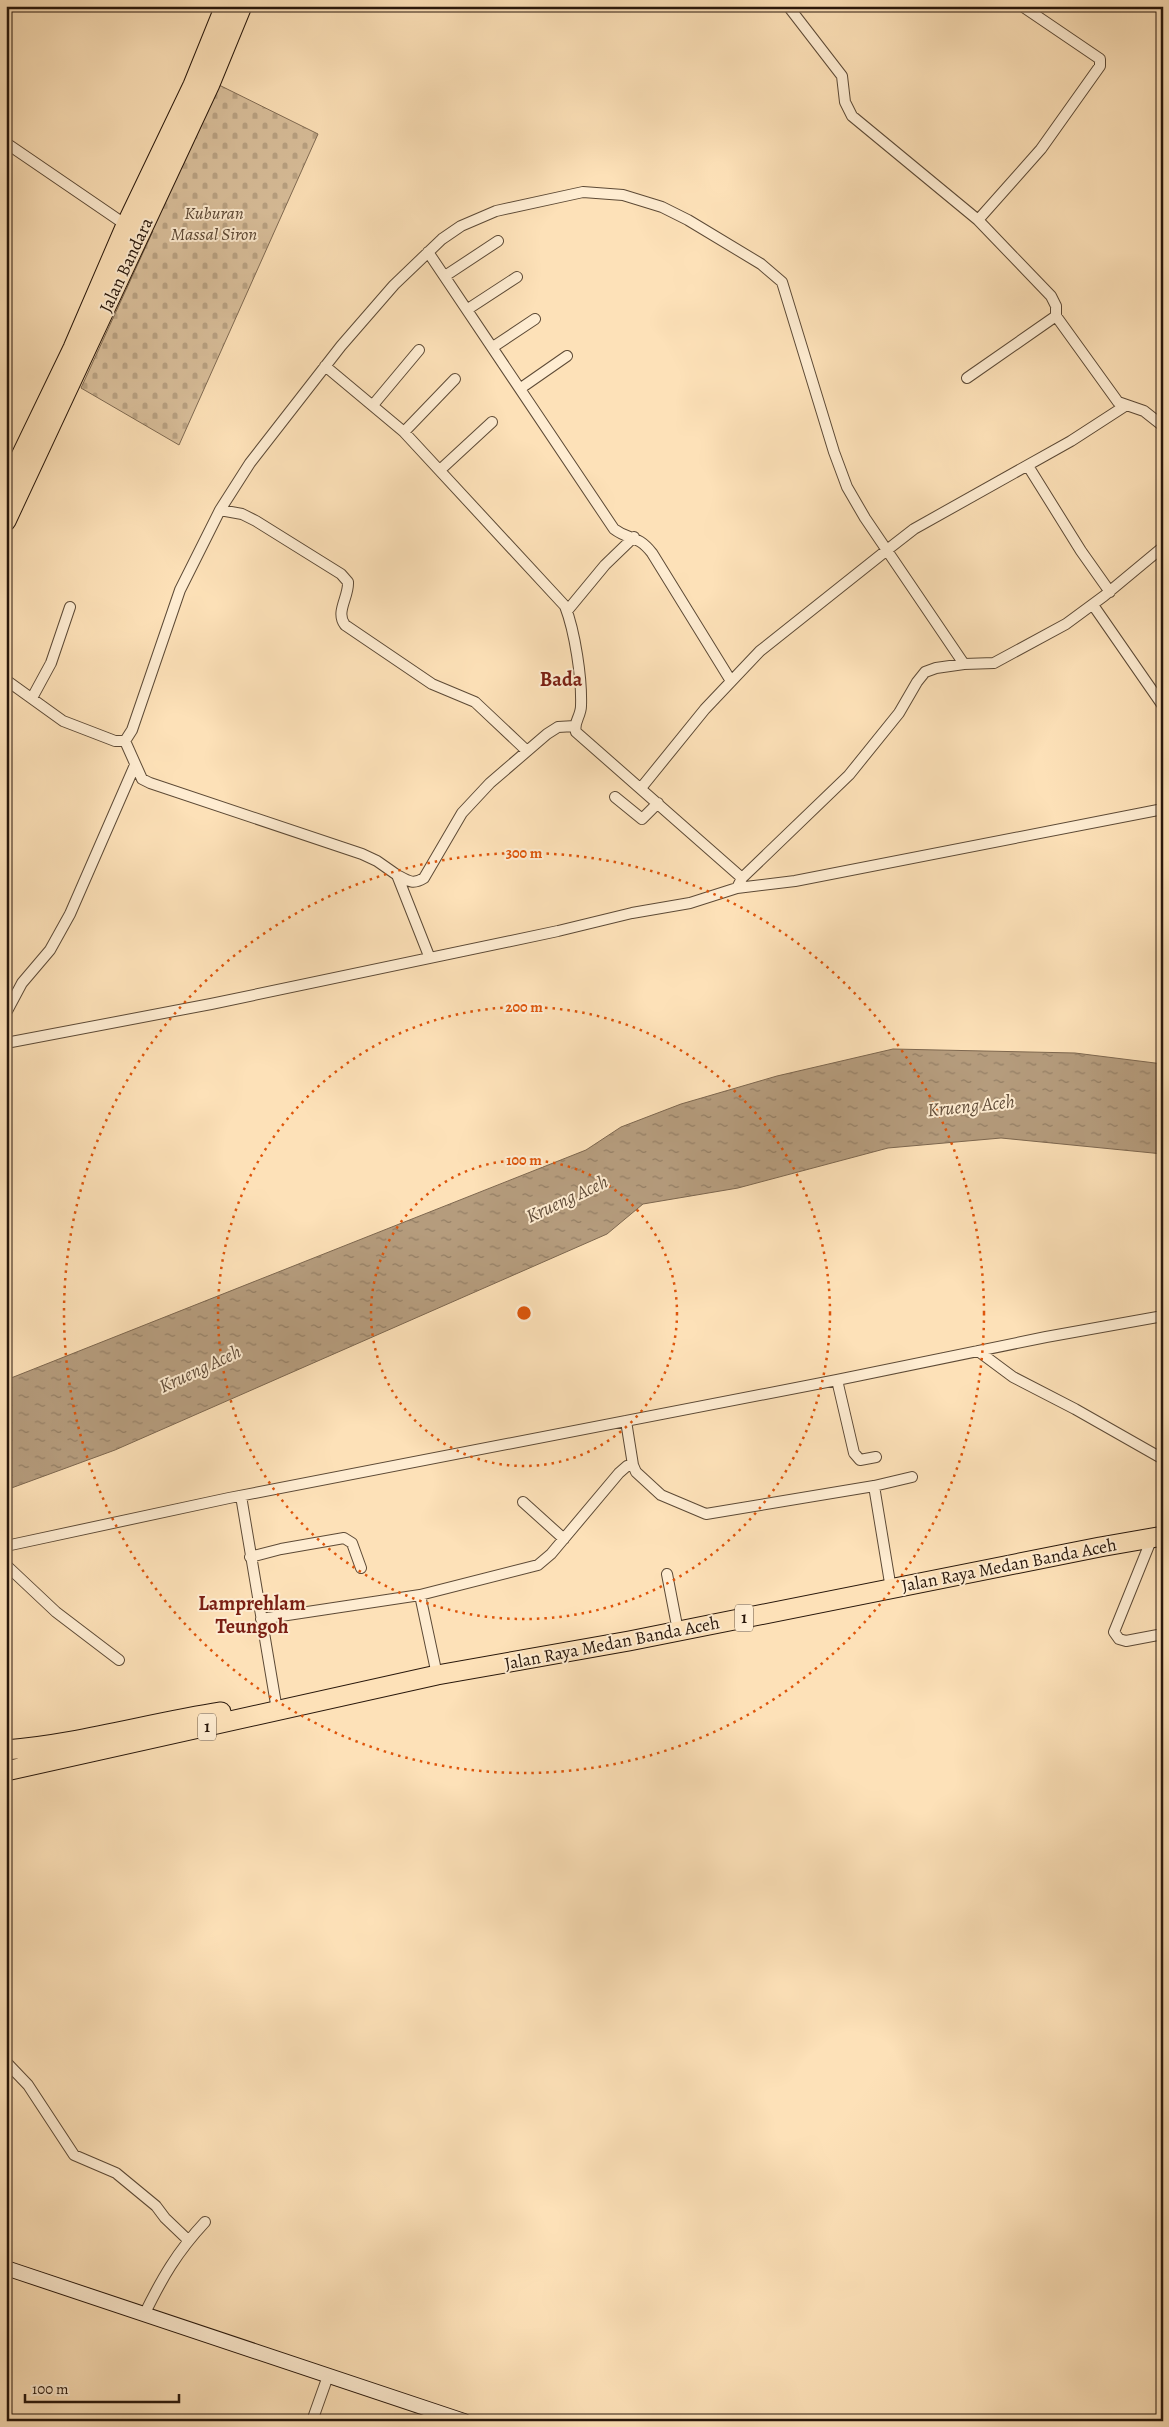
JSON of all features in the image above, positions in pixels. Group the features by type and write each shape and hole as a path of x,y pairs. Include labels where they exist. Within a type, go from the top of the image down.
{"highway":[{"name":"Jalan Bandara","path":"6,487 73,348 126,225 193,85 225,6"},
{"name":"Jalan Bandara","path":"6,521 210,84 242,6"},
{"name":"Jalan Raya Medan Banda Aceh","path":"6,1771 438,1675 678,1631 1157,1537"},
{"name":"Jalan Raya Medan Banda Aceh","path":"6,1750 37,1747 163,1721 276,1704 326,1699"},
{"path":"6,1743 37,1747"}],"street":[{"path":"788,6 842,76 845,102 852,116 978,220 1050,296 1056,306 1056,316 1112,395 1125,406 1144,410 1163,426"},
{"path":"978,220 1042,149 1100,66 1100,59 1022,6"},
{"path":"6,143 126,225"},
{"path":"125,741 132,730 180,590 220,510 250,463 325,366 394,284 428,252 461,226 488,214 562,196 600,191 623,195 662,207 703,228 761,264 777,277 785,288 834,452 847,487 964,664"},
{"path":"445,276 498,241"},
{"path":"428,252 614,529 623,535 634,537 643,542 652,553 730,681"},
{"path":"468,309 517,277"},
{"path":"967,378 1056,316"},
{"path":"493,347 536,319"},
{"path":"373,404 419,350"},
{"path":"520,388 567,356"},
{"path":"325,366 373,404 404,432 565,606 573,628 581,708 575,726 576,732 658,802 742,878"},
{"path":"404,432 455,379"},
{"path":"641,788 730,681 760,651 887,550 914,529 952,506 1028,466 1125,406"},
{"path":"440,470 492,422"},
{"path":"1028,466 1071,536 1110,592"},
{"path":"220,510 242,514 256,521 340,574 348,582 349,591 340,614 341,620 345,625 432,684 475,702 527,750"},
{"path":"567,611 605,565 634,537"},
{"path":"737,888 742,878 849,775 899,712 925,672 936,668 964,664 994,664 1066,624 1110,592 1163,547"},
{"path":"1092,605 1163,706"},
{"path":"32,698 51,663 70,607"},
{"path":"6,680 63,721 115,741 125,741"},
{"path":"125,741 135,766 142,778 150,784 362,854 384,865 410,883 424,878 462,813 490,783 527,750 558,727 575,726"},
{"path":"6,1013 22,983 50,950 70,914 135,766"},
{"path":"615,798 642,819 658,802"},
{"path":"6,1043 211,1004 429,956 558,931 632,913 690,904 737,888 795,881 1163,809"},
{"path":"397,875 429,956"},
{"path":"6,1546 241,1496 1163,1316"},
{"path":"978,1351 1014,1377 1163,1459"},
{"path":"837,1380 854,1453 860,1460 876,1457"},
{"path":"626,1421 633,1465 636,1472 661,1495 706,1514 874,1486 912,1477"},
{"path":"261,1619 420,1595 538,1565 564,1539 619,1473 627,1466 633,1465"},
{"path":"874,1486 890,1589"},
{"path":"241,1496 276,1704"},
{"path":"523,1502 564,1539"},
{"path":"1157,1537 1114,1632 1122,1640 1163,1634"},
{"path":"250,1557 282,1549 344,1538 352,1543 361,1568"},
{"path":"6,1565 74,1627 119,1660"},
{"path":"667,1574 678,1631"},
{"path":"420,1595 438,1675"},
{"path":"6,2062 28,2085 74,2155 116,2173 156,2206 164,2218 188,2240"},
{"path":"144,2315 163,2275 188,2240 205,2222"},
{"path":"6,2268 328,2376 436,2416 464,2421"},
{"path":"312,2421 328,2376"}],"green space":[{"name":"Kuburan Massal Siron","path":"215,83 318,134 179,445 81,388 153,231 148,227"}],"water":[{"name":"Krueng Aceh","path":"893,1049 1075,1053 1163,1064 1163,1154 1001,1138 888,1148 738,1188 643,1204 607,1234 115,1450 6,1490 6,1380 586,1150 621,1127 681,1104 777,1076"}],"district":[{"name":"Bada","path":"561,679"},
{"name":"Lamprehlam Teungoh","path":"252,1614"}]}
